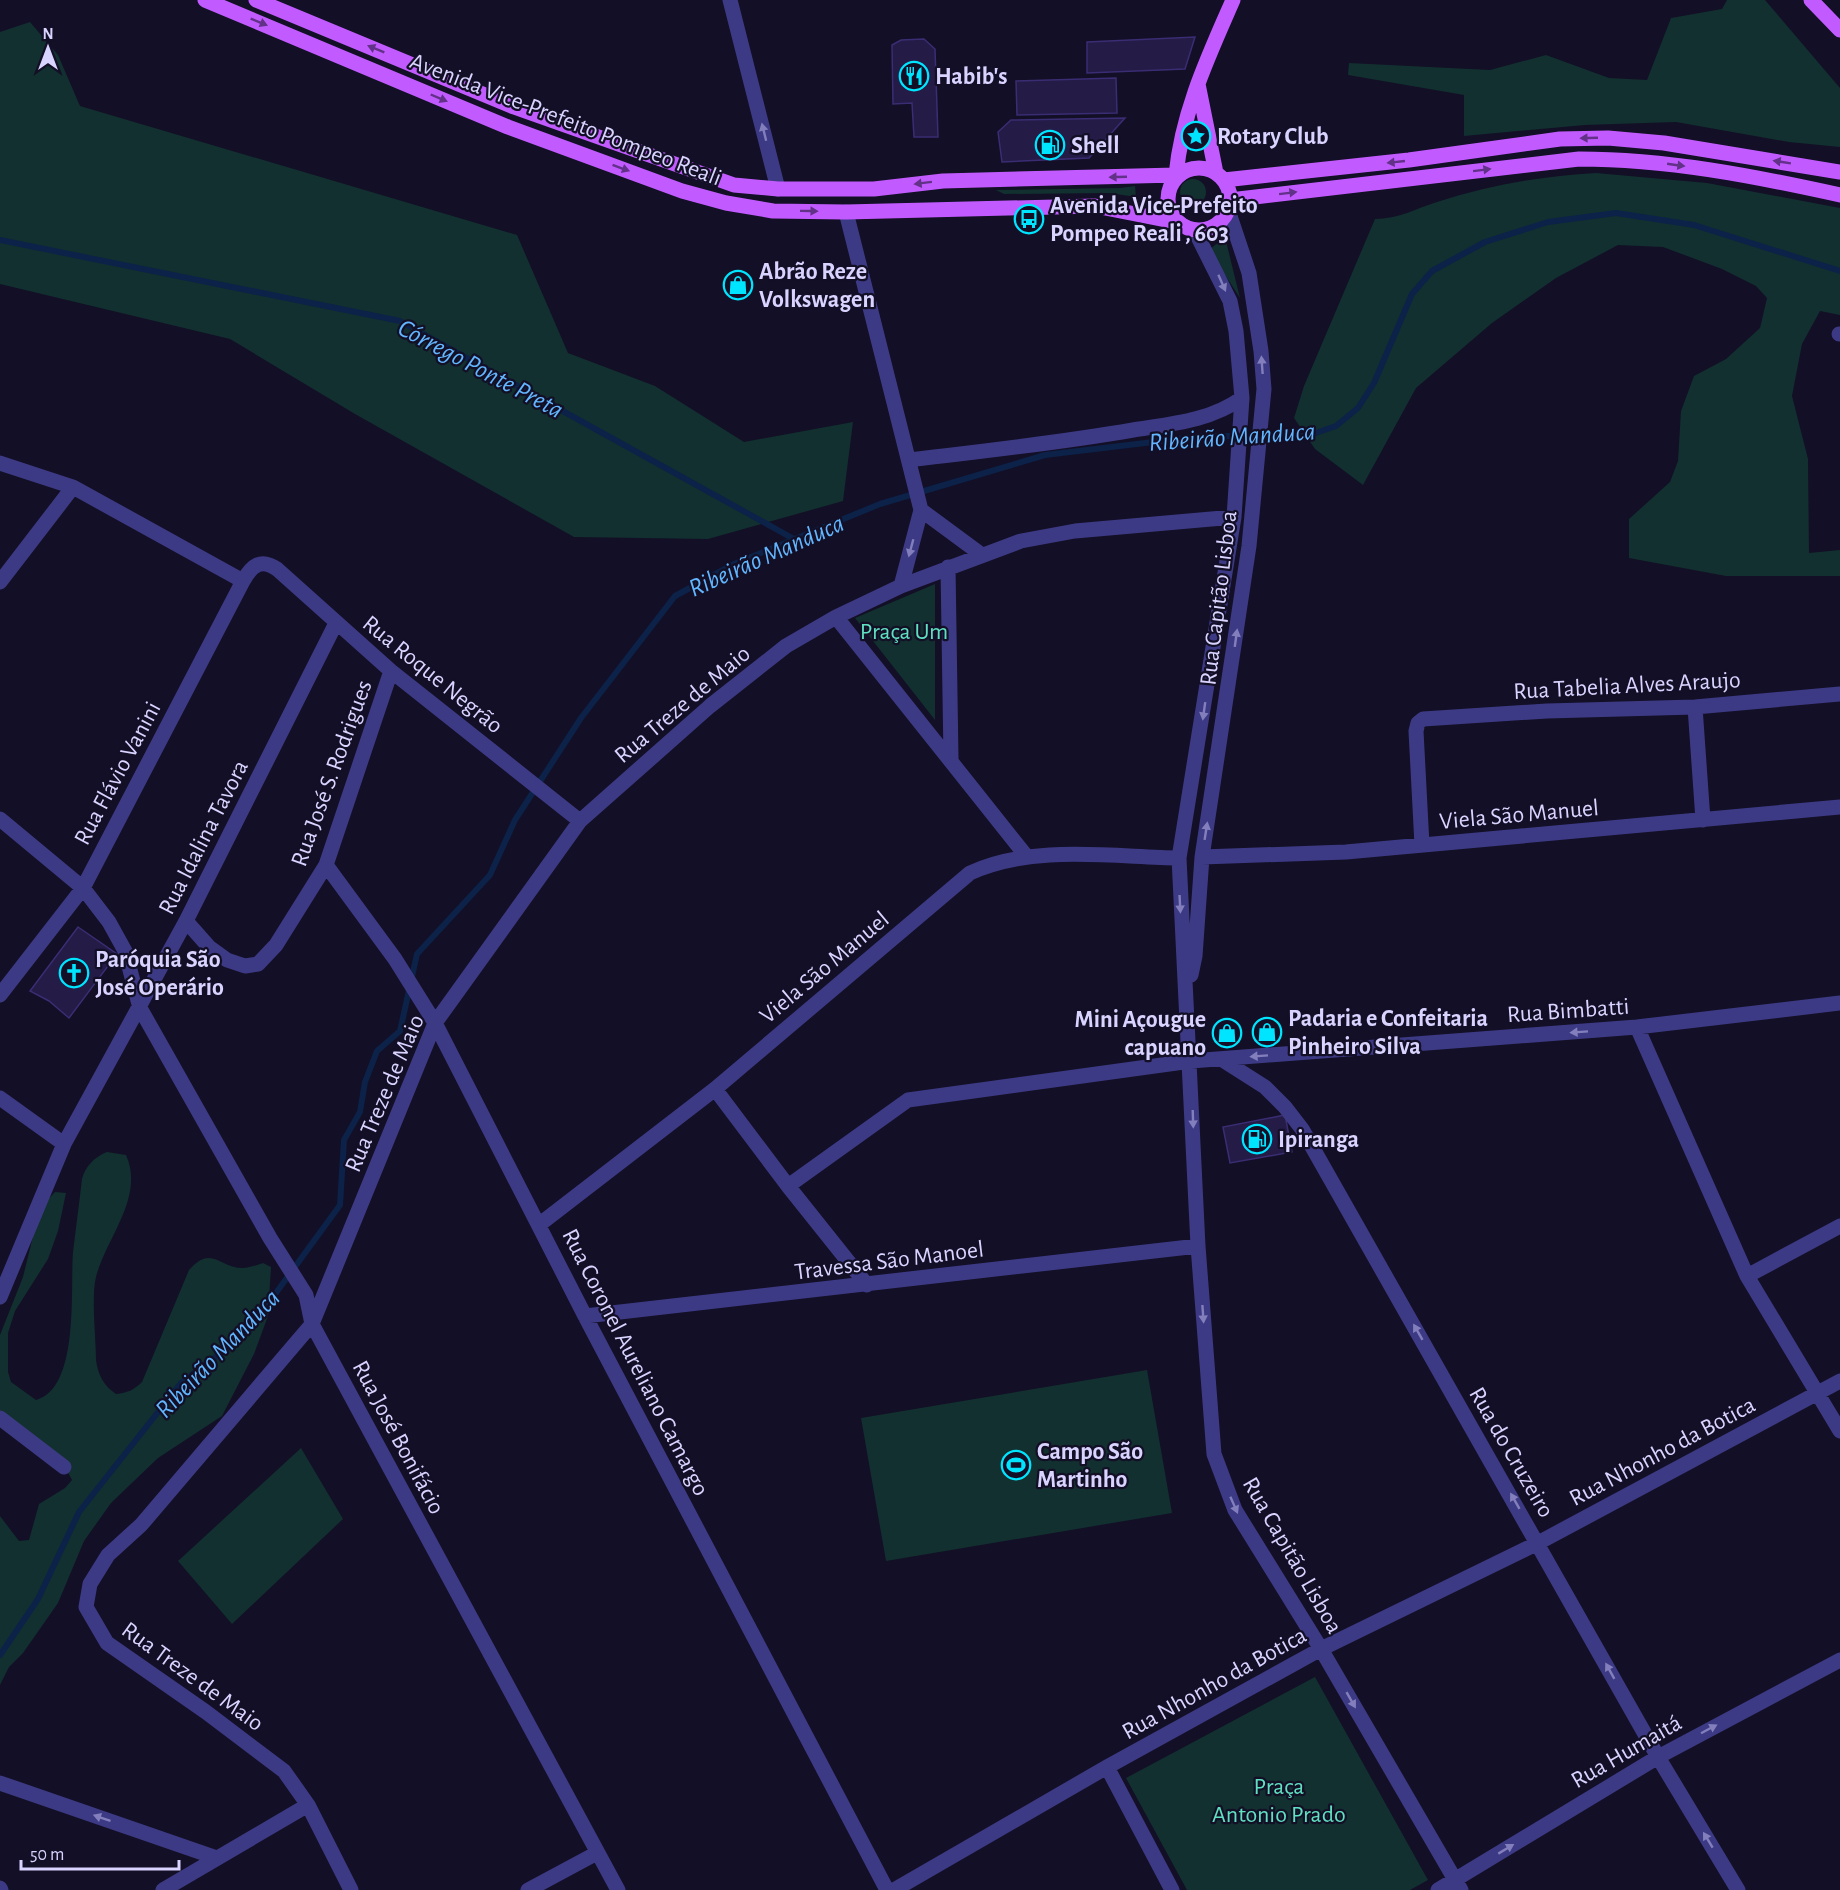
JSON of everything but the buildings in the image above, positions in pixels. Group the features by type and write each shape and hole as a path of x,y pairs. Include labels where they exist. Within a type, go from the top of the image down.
{"main road":[{"name":"Avenida Vice-Prefeito Pompeo Reali","path":"205,0 508,127 682,190 726,203 773,211 846,212 1095,206 1176,222"},
{"name":"Avenida Vice-Prefeito Pompeo Reali","path":"256,0 281,6 514,106 734,185 778,189 874,189 943,181 1176,175"},
{"path":"1233,0 1198,81 1180,139 1176,175 1167,193 1167,204 1176,222 1195,231 1215,226 1229,205 1579,159 1626,159 1679,165 1840,195"},
{"path":"1811,0 1840,30"},
{"path":"1198,81 1229,205"},
{"path":"1176,175 1196,168 1220,176 1409,160 1560,139 1608,138 1664,143 1840,172"}],"street":[{"path":"730,0 778,189"},
{"name":"Rua Capitão Lisboa","path":"1187,993 1195,956 1202,857 1249,546 1264,389 1249,273 1229,205"},
{"path":"846,212 920,508 901,586"},
{"name":"Rua Capitão Lisboa","path":"1195,231 1230,301 1236,331 1242,398 1234,517 1221,583 1193,782 1179,858 1191,1061 1198,1246 1214,1454 1235,1510 1321,1649 1459,1885"},
{"path":"909,460 1108,434 1201,418 1229,408 1242,398"},
{"path":"0,463 73,487 243,581"},
{"path":"0,582 73,487"},
{"path":"920,508 982,555"},
{"name":"Rua Treze de Maio","path":"351,1890 308,1805 284,1771 206,1712 106,1643 86,1607 90,1584 108,1555 141,1525 312,1324 435,1023 580,821 710,706 786,646 837,617 901,586 1021,541 1075,531 1234,517"},
{"name":"Rua Flávio Vanini","path":"0,995 83,888 250,568 259,563"},
{"name":"Rua Roque Negrão","path":"259,563 268,563 277,569 391,670 580,821"},
{"path":"948,567 951,759"},
{"path":"837,617 1027,857"},
{"name":"Rua Idalina Tavora","path":"0,1297 64,1144 186,921 336,623"},
{"name":"Rua José S. Rodrigues","path":"186,921 209,947 227,960 245,966 258,964 276,945 326,865 391,670"},
{"name":"Rua Tabelia Alves Araujo","path":"1422,845 1418,723 1432,717 1695,707 1840,694"},
{"path":"1695,707 1703,820"},
{"name":"Viela São Manuel","path":"1202,857 1346,852 1840,807"},
{"name":"Rua José Bonifácio","path":"0,819 83,888 109,922 124,951 140,1008 270,1238 306,1295 312,1324 618,1890"},
{"name":"Viela São Manuel","path":"540,1224 715,1089 970,873 992,863 1027,857 1179,858"},
{"name":"Rua Coronel Aureliano Camargo","path":"326,865 394,959 435,1023 540,1224 585,1316 887,1890"},
{"name":"Rua Bimbatti","path":"788,1186 908,1100 1191,1061 1637,1027 1840,1003"},
{"path":"1637,1027 1747,1276 1840,1431"},
{"name":"Rua do Cruzeiro","path":"1221,1059 1265,1087 1302,1129 1658,1757 1738,1890"},
{"path":"715,1089 867,1285"},
{"path":"0,1098 64,1144"},
{"path":"1747,1276 1840,1226"},
{"name":"Travessa São Manoel","path":"585,1316 1198,1246"},
{"name":"Rua Nhonho da Botica","path":"894,1890 1107,1767 1321,1649 1538,1543 1840,1382"},
{"path":"0,1418 64,1467"},
{"name":"Rua Humaitá","path":"1438,1890 1459,1885 1658,1757 1840,1660"},
{"path":"1107,1767 1172,1890"},
{"path":"0,1783 217,1858"},
{"path":"163,1890 308,1805"},
{"path":"528,1890 597,1852"}],"green space":[{"path":"1727,0 1765,0 1840,88 1840,147 1789,142 1676,122 1585,125 1464,136 1464,95 1348,75 1349,63 1490,70 1546,55 1609,78 1647,80 1671,18 1722,9"},
{"path":"30,22 58,55 80,106 517,235 568,353 655,386 744,442 853,422 843,501 708,539 574,537 355,414 230,339 0,284 0,32"},
{"path":"1596,173 1707,183 1840,208 1840,315 1820,311 1802,344 1792,396 1808,459 1809,553 1840,550 1840,576 1726,576 1629,558 1629,519 1670,482 1678,461 1681,411 1694,376 1726,359 1760,328 1767,298 1756,286 1722,269 1663,247 1618,245 1556,278 1492,323 1416,388 1363,485 1315,449 1294,418 1304,386 1375,219 1399,215 1496,186 1556,176"},
{"path":"1193,179 1202,183 1206,192 1202,201 1193,205 1184,201 1180,192 1184,183"},
{"path":"1135,186 1136,197 1109,193 1004,194 996,190 1120,188"},
{"path":"1225,237 1240,298 1209,250"},
{"name":"Praça Um","path":"935,584 935,720 855,618"},
{"path":"107,1152 126,1155 131,1171 131,1186 122,1217 96,1277 94,1306 96,1360 98,1371 105,1384 116,1394 120,1394 133,1389 142,1382 189,1270 204,1259 216,1259 235,1267 245,1268 263,1263 271,1267 268,1316 254,1354 222,1416 158,1458 111,1503 84,1541 58,1603 23,1653 9,1667 0,1685 0,1516 19,1541 29,1540 39,1504 65,1488 72,1480 59,1456 0,1411 0,1335 23,1277 40,1208 55,1192 66,1193 58,1231 48,1259 15,1311 8,1333 8,1372 11,1382 36,1400 50,1392 60,1377 70,1335 73,1252 82,1179 91,1163"},
{"name":"Campo São Martinho","path":"1147,1370 1172,1513 886,1561 861,1418"},
{"path":"301,1448 343,1519 232,1624 178,1561"},
{"name":"Praça Antonio Prado","path":"1315,1677 1428,1880 1410,1890 1187,1890 1126,1778"}],"waterway":[{"name":"Ribeirão Manduca","path":"0,1655 38,1599 79,1512 181,1383 233,1344 265,1308 340,1205 344,1140 360,1112 365,1082 377,1051 400,1031 417,954 490,875 515,820 581,718 675,596 734,564 880,504 1045,455 1203,436 1307,436 1336,426 1358,408 1374,383 1412,294 1432,271 1485,242 1548,222 1616,213 1694,225 1840,271"},
{"name":"Córrego Ponte Preta","path":"0,240 400,321 794,539"}],"place":[{"name":"Habib's","path":"914,76"},
{"name":"Rotary Club","path":"1196,136"},
{"name":"Shell","path":"1050,145"},
{"name":"Avenida Vice-Prefeito Pompeo Reali , 603","path":"1029,219"},
{"name":"Abrão Reze Volkswagen","path":"738,285"},
{"name":"Paróquia São José Operário","path":"74,973"},
{"name":"Padaria e Confeitaria Pinheiro Silva","path":"1267,1032"},
{"name":"Mini Açougue capuano","path":"1227,1033"},
{"name":"Ipiranga","path":"1257,1139"},
{"name":"Campo São Martinho","path":"1016,1465"}]}
